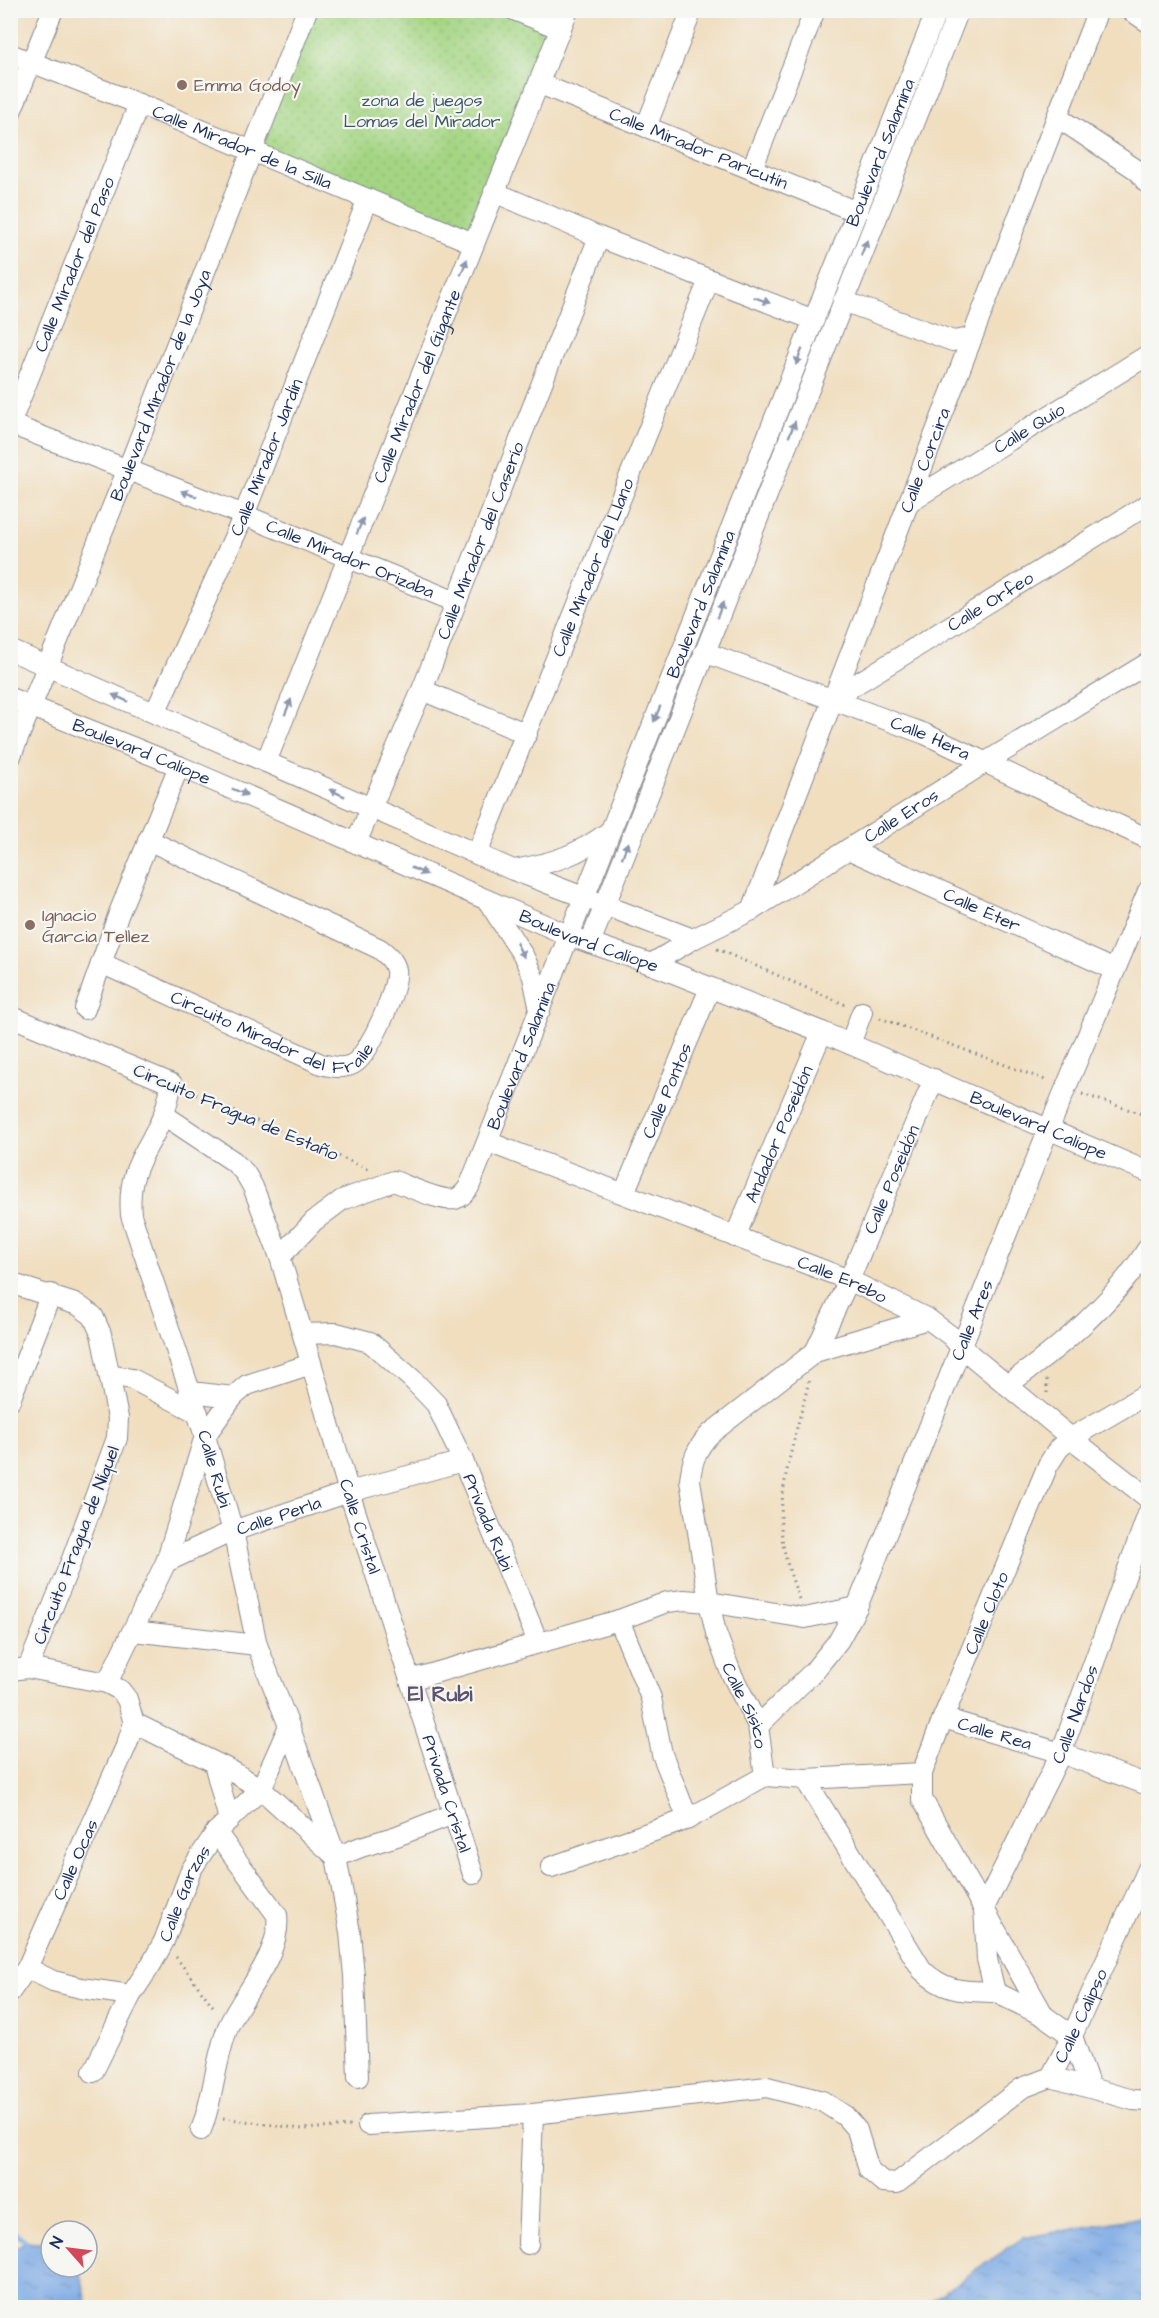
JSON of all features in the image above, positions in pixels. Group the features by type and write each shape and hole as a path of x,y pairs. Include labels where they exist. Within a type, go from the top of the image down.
{"street":[{"path":"10,114 53,10"},
{"name":"Boulevard Mirador de la Joya","path":"10,758 127,471 307,10"},
{"path":"514,10 561,29"},
{"name":"Calle Mirador del Gigante","path":"266,762 568,10"},
{"path":"646,127 692,10"},
{"path":"752,169 815,10"},
{"name":"Boulevard Salamina","path":"394,1181 453,1200 462,1196 469,1186 937,10"},
{"name":"Boulevard Salamina","path":"590,943 959,10"},
{"name":"Calle Corcira","path":"752,910 1098,10"},
{"path":"1130,10 1149,22"},
{"name":"Calle Mirador de la Silla","path":"10,54 139,104 473,243"},
{"name":"Calle Mirador Paricutín","path":"540,84 857,212"},
{"name":"Calle Mirador del Paso","path":"10,424 139,104"},
{"path":"1057,117 1137,170 1149,184"},
{"path":"494,192 599,237 814,320"},
{"name":"Calle Mirador Jardín","path":"155,713 243,515 368,198"},
{"name":"Calle Mirador del Caserío","path":"356,843 422,690 599,237"},
{"name":"Calle Mirador del Llano","path":"477,855 709,280"},
{"path":"843,301 953,341 971,338"},
{"name":"Calle Quío","path":"909,502 1149,355"},
{"name":"Calle Mirador Orizaba","path":"10,424 243,515 456,602"},
{"name":"Calle Orfeo","path":"832,699 1149,504"},
{"path":"10,650 477,855 693,939"},
{"name":"Calle Hera","path":"704,652 924,734 1149,839"},
{"name":"Calle Eros","path":"651,964 693,939 752,910 986,762 1149,663"},
{"path":"422,690 527,734"},
{"name":"Boulevard Calíope","path":"10,698 178,766 488,902 570,936 651,964 822,1032 1149,1172"},
{"path":"85,1009 178,766"},
{"path":"513,870 546,865 566,858 586,848 610,831"},
{"name":"Circuito Mirador del Fraile","path":"101,963 321,1064 339,1068 355,1063 368,1050 395,987 396,972 391,958 380,949 148,840"},
{"name":"Calle Éter","path":"849,849 1115,970"},
{"name":"Calle Ares","path":"758,1726 814,1671 839,1640 857,1607 1049,1128 1149,891"},
{"path":"488,902 524,957 533,977 540,1010"},
{"name":"Calle Pontos","path":"624,1193 710,988"},
{"path":"850,1044 862,1012"},
{"name":"Circuito Fragua de Estaño","path":"10,1016 172,1084"},
{"name":"Andador Poseidón","path":"735,1237 822,1032"},
{"name":"Calle Poseidón","path":"815,1352 849,1280 934,1079"},
{"name":"Calle Rubi","path":"172,1084 164,1115 133,1174 129,1194 131,1215 198,1413 233,1531 256,1645 289,1726 336,1857 350,1932 358,2077"},
{"name":"Calle Cristal","path":"164,1115 232,1161 245,1173 253,1187 280,1257 349,1492 410,1680"},
{"name":"Calle Erebo","path":"488,1142 849,1280 928,1319 1046,1418 1149,1498"},
{"path":"280,1257 314,1221 342,1200 394,1181"},
{"path":"1007,1385 1049,1356 1114,1292 1149,1248"},
{"name":"Circuito Fragua de Níquel","path":"10,1283 51,1294 78,1305 93,1316 101,1334 118,1418 117,1438 72,1559 19,1669"},
{"path":"10,1400 51,1294"},
{"path":"815,1352 928,1319"},
{"name":"Privada Rubi","path":"303,1334 336,1333 370,1342 436,1404 463,1461 538,1641"},
{"name":"Calle Sisico","path":"765,1776 758,1726 731,1673 716,1633 690,1479 692,1462 698,1447 710,1434 815,1352"},
{"path":"107,1683 166,1562 205,1436 233,1397 247,1384 311,1364"},
{"path":"110,1375 132,1379 198,1413"},
{"path":"191,1392 233,1397"},
{"name":"Calle Cloto","path":"984,1908 922,1799 922,1773 1048,1465 1059,1448 1071,1438 1149,1393"},
{"name":"Calle Perla","path":"166,1562 233,1531 349,1492 463,1461"},
{"name":"Calle Nardos","path":"984,1908 1061,1753 1149,1514"},
{"path":"410,1680 538,1641 619,1620 667,1602 684,1600 709,1602 806,1618 857,1607"},
{"path":"619,1620 651,1698 662,1754 688,1819"},
{"path":"133,1631 256,1645"},
{"path":"19,1669 107,1683 120,1690 127,1699 134,1723 214,1762 261,1789 336,1857 453,1814"},
{"name":"Privada Cristal","path":"410,1680 473,1874"},
{"name":"Calle Rea","path":"943,1718 1061,1753 1149,1785"},
{"name":"Calle Ocas","path":"10,1992 27,1968 127,1744 134,1723"},
{"name":"Calle Garzas","path":"93,2072 131,1995 164,1941 190,1870 223,1826 261,1789 289,1726"},
{"path":"204,2123 228,2028 274,1944 279,1929 277,1916 223,1826 214,1762"},
{"path":"551,1867 688,1819 765,1776 805,1779 922,1773"},
{"path":"805,1779 922,1970 933,1981 949,1989 995,1992 1044,2016 1072,2036 1090,2087"},
{"name":"Calle Calipso","path":"533,2114 767,2087 822,2101 845,2116 857,2130 868,2170 883,2182 897,2183 1022,2088 1051,2077 1149,1869"},
{"path":"984,1908 987,1959 995,1992"},
{"path":"984,1908 1044,2016"},
{"path":"27,1968 53,1981 81,1988 131,1995"},
{"path":"1051,2077 1133,2100 1149,2101"},
{"path":"368,2125 533,2114 528,2244"}],"path":[{"path":"693,939 862,1012 1066,1088 1149,1116"},
{"name":"Circuito Fragua de Estaño","path":"172,1084 394,1181"},
{"path":"806,1618 785,1560 780,1518 787,1474 815,1352"},
{"path":"1046,1418 1049,1356"},
{"path":"164,1941 228,2028"},
{"path":"204,2123 302,2129 368,2125"}],"green space":[{"name":"zona de juegos Lomas del Mirador","path":"304,11 522,11 563,27 478,240 252,149"}],"water":[{"path":"1148,2216 1148,2307 922,2307 1023,2238"},
{"path":"26,2241 39,2242 39,2279 82,2279 88,2307 11,2307 11,2251"}],"waterway":[{"path":"10,2229 26,2241"}],"place":[{"name":"Emma Godoy","path":"182,85"},
{"name":"Ignacio Garcia Tellez","path":"30,925"}],"district":[{"name":"El Rubi","path":"440,1694"}]}
